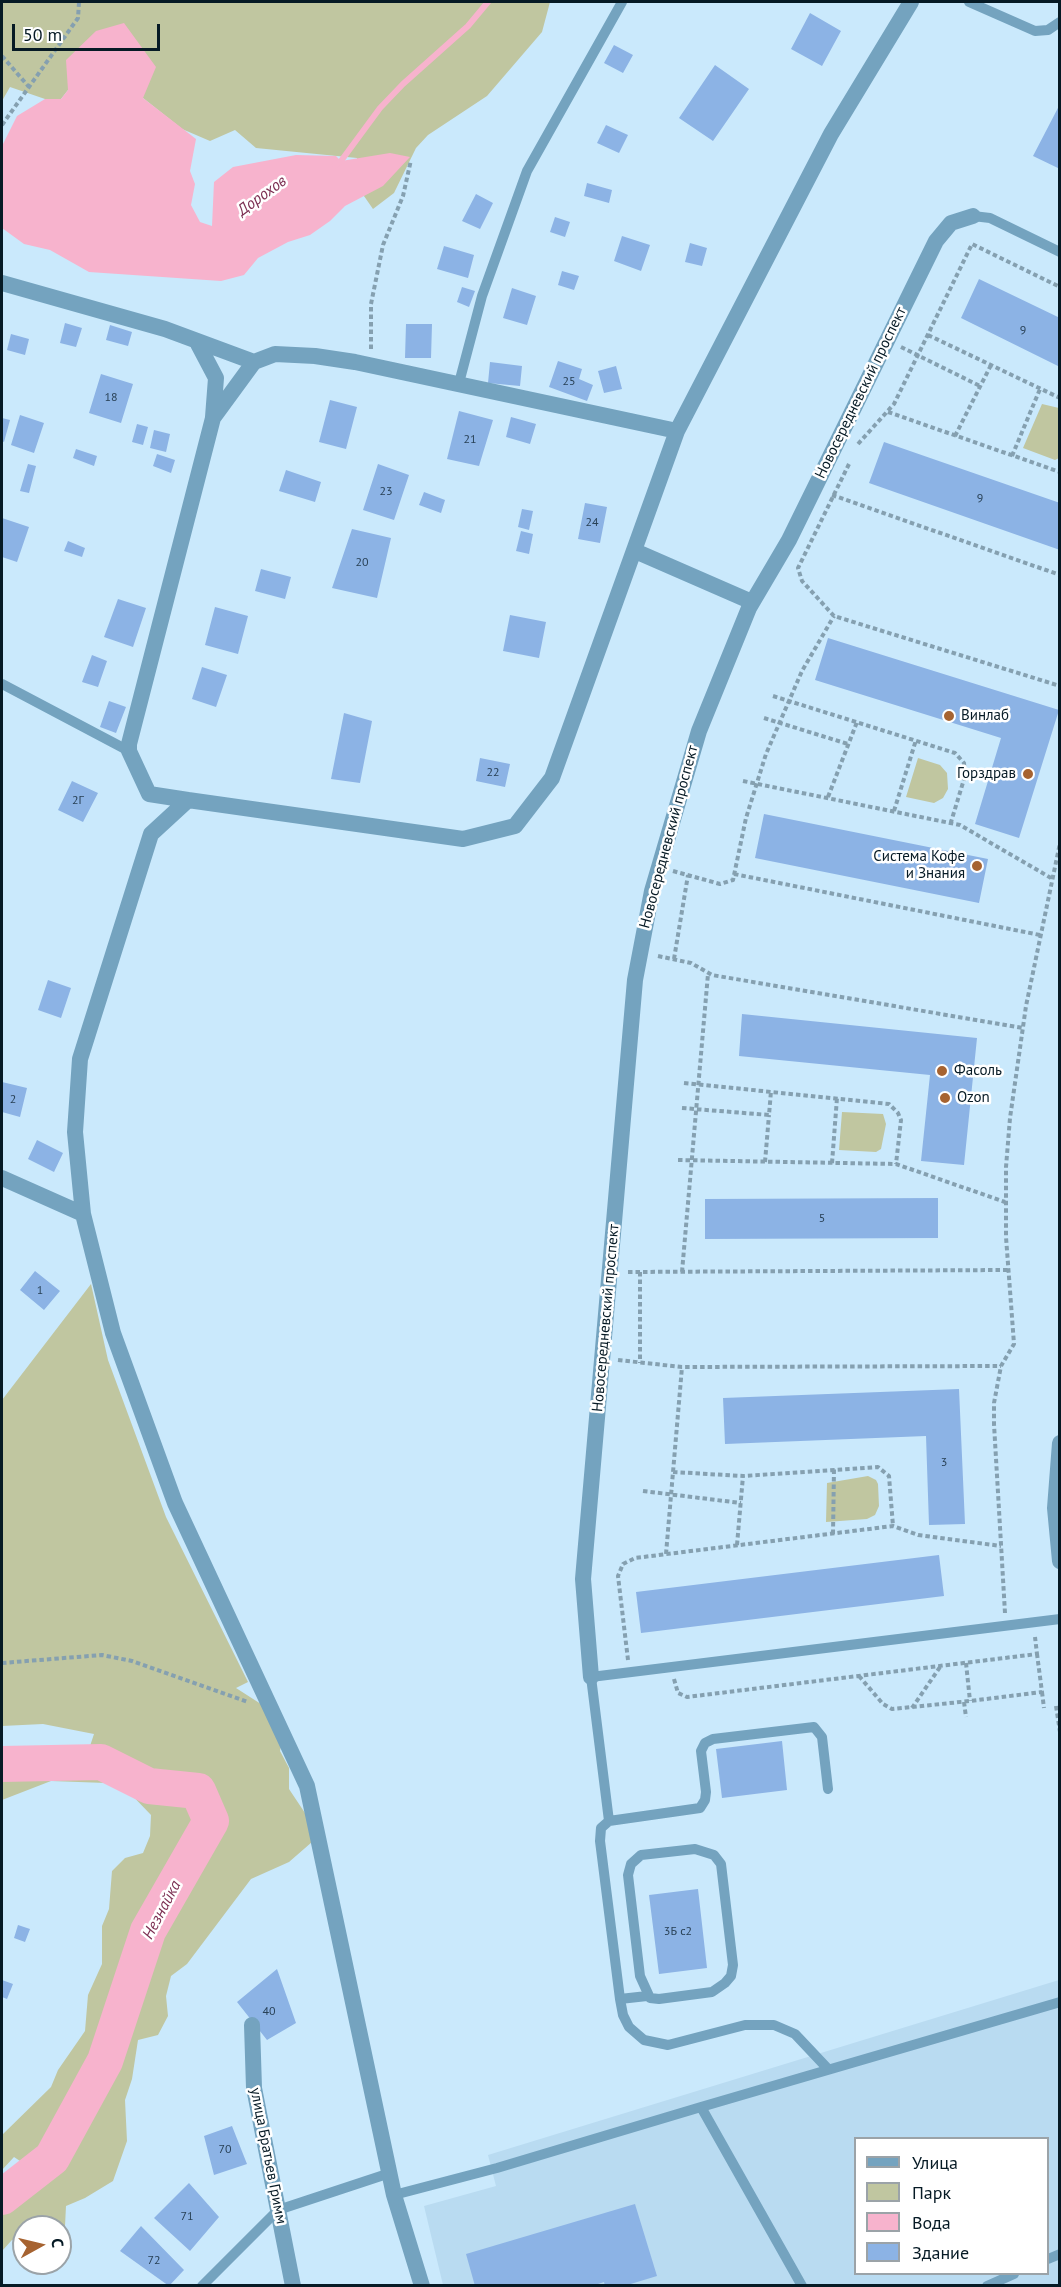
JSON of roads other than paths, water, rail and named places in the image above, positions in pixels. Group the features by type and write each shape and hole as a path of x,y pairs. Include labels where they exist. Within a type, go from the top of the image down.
{"street":[{"path":"197,342 216,378 213,418 129,751 149,794 463,839 515,826 552,778 677,431 831,134 911,2"},
{"name":"Новосередневский проспект","path":"591,1677 583,1579 639,952 659,867 699,730 752,602 789,540 936,242 951,223 973,216"},
{"path":"2,283 165,329 254,362"},
{"path":"213,418 254,362 275,354 315,356 370,365 677,431"},
{"path":"635,551 752,602"},
{"path":"188,800 152,834 80,1059 75,1132 83,1214 113,1333 175,1503 307,1786 394,2195 422,2286"},
{"path":"2,1178 83,1214"},
{"path":"1059,1443 1055,1514 1059,1561"},
{"name":"улица Братьев Гримм","path":"252,2025 254,2088 293,2286"}],"lane":[{"path":"459,383 482,296 527,171 622,2"},
{"path":"969,2 1035,31 1048,30 1059,22"},
{"path":"973,216 990,218 1059,252"},
{"path":"2,684 129,751"},
{"path":"609,1821 591,1677 1059,1619"},
{"path":"828,1790 822,1737 814,1727 713,1739 705,1743 701,1751 706,1792 705,1800 700,1808 609,1821 601,1828 600,1840 620,2000 629,2027 645,2040 668,2045 746,2025 774,2025 795,2034 828,2069"},
{"path":"620,2000 647,1996 659,1999 712,1992 725,1983 730,1976 733,1965 721,1864 706,1850 695,1849 641,1855 630,1864 628,1875 640,1976 647,1996"},
{"path":"394,2195 497,2168 1059,2002"},
{"path":"701,2107 802,2286"},
{"path":"202,2286 278,2210 390,2173"},
{"path":"987,2286 1012,2275"}],"water":[{"path":"124,23 156,67 143,98 196,139 190,171 195,184 191,205 200,222 212,226 214,182 233,167 296,155 336,156 341,161 390,153 410,157 383,186 345,206 330,221 310,235 288,242 258,258 244,275 221,281 89,272 50,250 24,244 2,228 2,146 17,116 45,99 61,99 68,90 66,60 96,31"}],"waterway":[{"name":"Дорохов","path":"335,165 341,161 380,108 403,84 468,26 488,2"},
{"name":"Незнайка","path":"2,1764 101,1762 149,1786 198,1791 211,1821 148,1931 105,2061 52,2158 2,2197"}],"place":[{"name":"Винлаб","path":"949,716"},
{"name":"Горздрав","path":"1028,774"},
{"name":"Система Кофе и Знания","path":"977,866"},
{"name":"Фасоль","path":"942,1071"},
{"name":"Ozon","path":"945,1098"}]}
